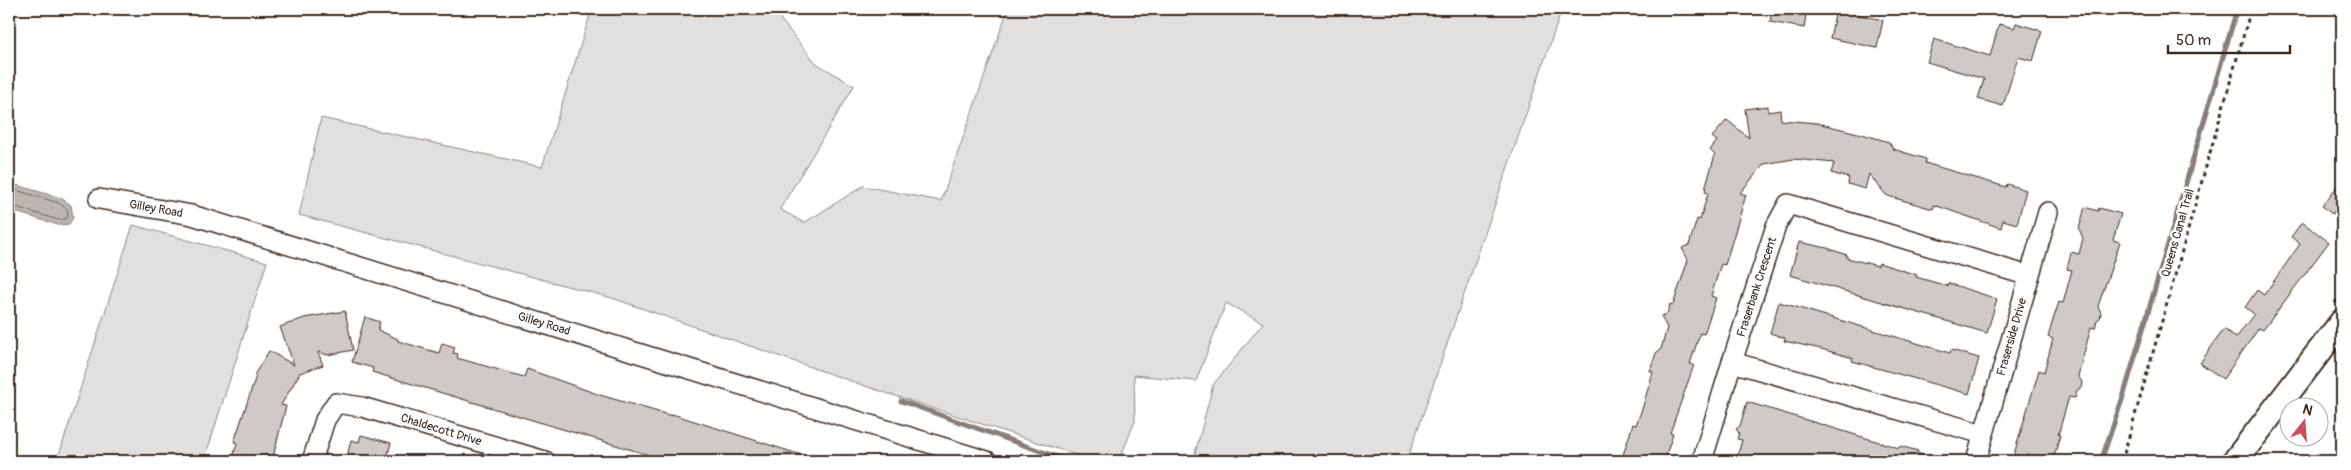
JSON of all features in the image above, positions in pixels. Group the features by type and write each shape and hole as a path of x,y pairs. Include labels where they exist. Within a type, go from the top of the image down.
{"main road":[{"path":"2235,461 2342,322"}],"street":[{"name":"Gilley Road","path":"99,199 192,215 987,461"},
{"name":"Fraserbank Crescent","path":"1732,362 1776,226 1788,204 2029,276"},
{"name":"Fraserside Drive","path":"1976,461 2048,212"},
{"path":"1702,461 1732,362 1983,434"},
{"name":"Chaldecott Drive","path":"312,461 325,420 336,403 362,407 545,461"}],"path":[{"name":"Queens Canal Trail","path":"2122,461 2251,9"}],"shaded area":[{"path":"592,9 772,9 816,63 854,86 780,209 804,223 863,186 941,201 1008,9 1562,9 1409,455 1375,461 1193,461 1213,385 1263,323 1226,303 1196,381 1134,375 1135,421 1119,461 1095,461 865,386 612,298 299,215 321,118 542,167"},
{"path":"133,225 267,262 204,461 57,461"}],"water":[{"path":"9,183 61,198 71,205 73,218 69,224 58,225 9,210"}],"building":[{"path":"1772,9 1807,9 1804,28 1770,22"},
{"path":"1836,10 1883,20 1877,48 1830,38"},
{"path":"2016,23 2042,31 2033,61 2018,57 2003,106 1978,99 1984,79 1927,62 1934,39 1990,56 1999,24 2014,28"},
{"path":"1768,106 1768,112 1780,110 1781,120 1817,123 1862,134 1889,142 1893,149 1926,159 1925,163 2006,187 2007,184 2026,190 2017,224 2003,220 2001,228 1934,205 1933,209 1891,197 1886,195 1869,174 1865,189 1848,184 1849,178 1831,173 1834,163 1794,159 1764,164 1740,193 1746,195 1725,265 1721,264 1711,296 1716,298 1704,334 1700,333 1690,364 1694,365 1670,433 1673,434 1664,461 1621,461 1633,424 1636,425 1642,409 1653,372 1650,371 1656,353 1661,349 1667,328 1661,316 1667,314 1670,304 1673,305 1688,260 1682,248 1689,245 1697,219 1700,220 1708,193 1705,192 1706,185 1715,155 1710,150 1717,141 1712,137 1727,120 1749,138 1745,109"},
{"path":"2342,180 2342,201 2332,214 2322,206"},
{"path":"2085,207 2098,211 2099,208 2121,214 2113,240 2120,242 2098,306 2101,313 2100,318 2097,320 2095,328 2091,327 2078,376 2082,382 2081,388 2077,390 2075,398 2069,397 2053,461 2012,461 2039,370 2044,372 2053,339 2048,337 2059,302 2063,303 2072,270 2067,269 2071,252 2079,254 2083,238 2079,229"},
{"path":"2302,222 2329,242 2263,330 2259,328 2223,379 2200,363 2224,329 2236,338 2254,314 2245,307 2257,290 2264,295 2300,244 2291,237"},
{"path":"1799,242 1827,248 1847,255 1847,258 1878,266 1879,263 1917,275 1916,277 1947,286 1948,283 1997,299 1987,333 1790,275"},
{"path":"1779,302 1950,353 1951,350 1979,358 1969,394 1852,361 1853,358 1784,341 1785,338 1770,333"},
{"path":"345,311 353,350 328,355 318,352 323,365 300,373 281,405 286,406 272,461 232,461 237,443 234,442 256,376 254,375 269,351 294,365 280,327 304,318"},
{"path":"365,317 380,322 378,330 398,339 398,341 439,353 442,343 455,347 453,353 458,354 457,358 524,377 527,369 600,395 672,416 672,414 811,458 811,461 688,461 672,456 669,461 372,372 373,368 352,362"},
{"path":"1747,402 1899,448 1900,446 1918,451 1917,453 1932,458 1932,461 1825,461 1807,456 1807,461 1736,461 1742,440 1737,439 1739,433 1736,429 1740,426"},
{"path":"361,435 391,443 386,461 346,461 351,440 359,442"}],"waterway":[{"path":"2101,461 2124,394 2237,9"},
{"path":"901,401 1068,461"}]}
